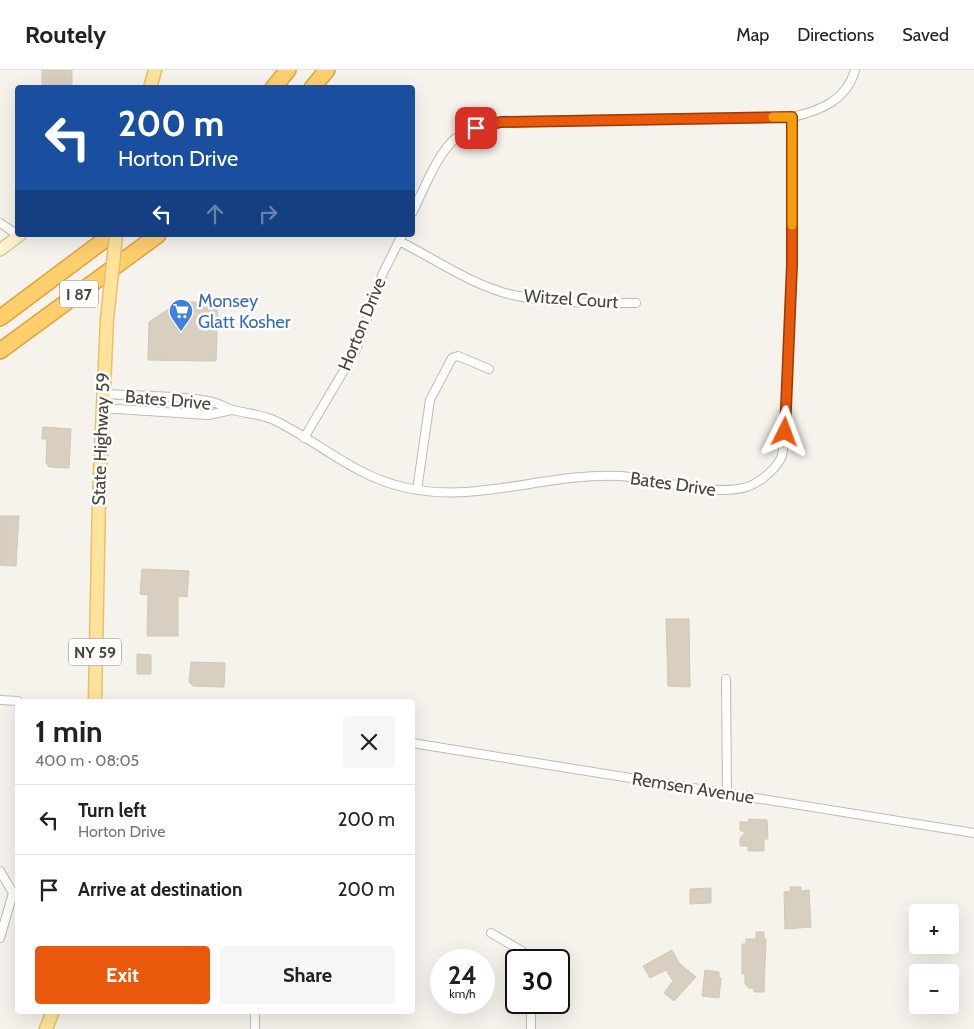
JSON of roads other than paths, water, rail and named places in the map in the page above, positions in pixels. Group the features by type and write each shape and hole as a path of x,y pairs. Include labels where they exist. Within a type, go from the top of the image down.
{"highway":[{"path":"276,85 288,70"},
{"path":"314,85 327,70"},
{"name":"I 87","path":"0,318 108,237"},
{"name":"I 87","path":"0,351 155,237"}],"main road":[{"path":"151,85 155,70"},
{"name":"State Highway 59","path":"95,699 102,408 107,319 116,237"},
{"path":"46,1029 52,1014"}],"street":[{"path":"415,207 438,161 455,139 476,128 501,122 792,117 816,112 836,100 853,79 856,70"},
{"name":"Bates Drive","path":"103,394 210,401 232,410 260,414 344,463 372,477 417,490 460,492 591,477 620,476 726,491 749,487 768,474 781,458 785,432 792,264 792,117"},
{"path":"0,223 15,233"},
{"path":"0,250 16,237"},
{"name":"Witzel Court","path":"400,238 478,282 512,294 582,303 636,303"},
{"name":"Horton Drive","path":"304,438 356,350 383,273 400,238"},
{"path":"417,490 430,400 452,358 458,356 489,369"},
{"name":"Bates Drive","path":"102,408 208,415 232,410"},
{"path":"726,679 727,794"},
{"path":"0,700 15,702"},
{"name":"Remsen Avenue","path":"415,743 974,833"},
{"path":"0,871 15,893 0,938"},
{"path":"491,933 519,949"},
{"path":"255,1014 255,1029"},
{"path":"531,1014 531,1029"}],"place":[{"name":"Monsey Glatt Kosher","path":"181,332"}]}
